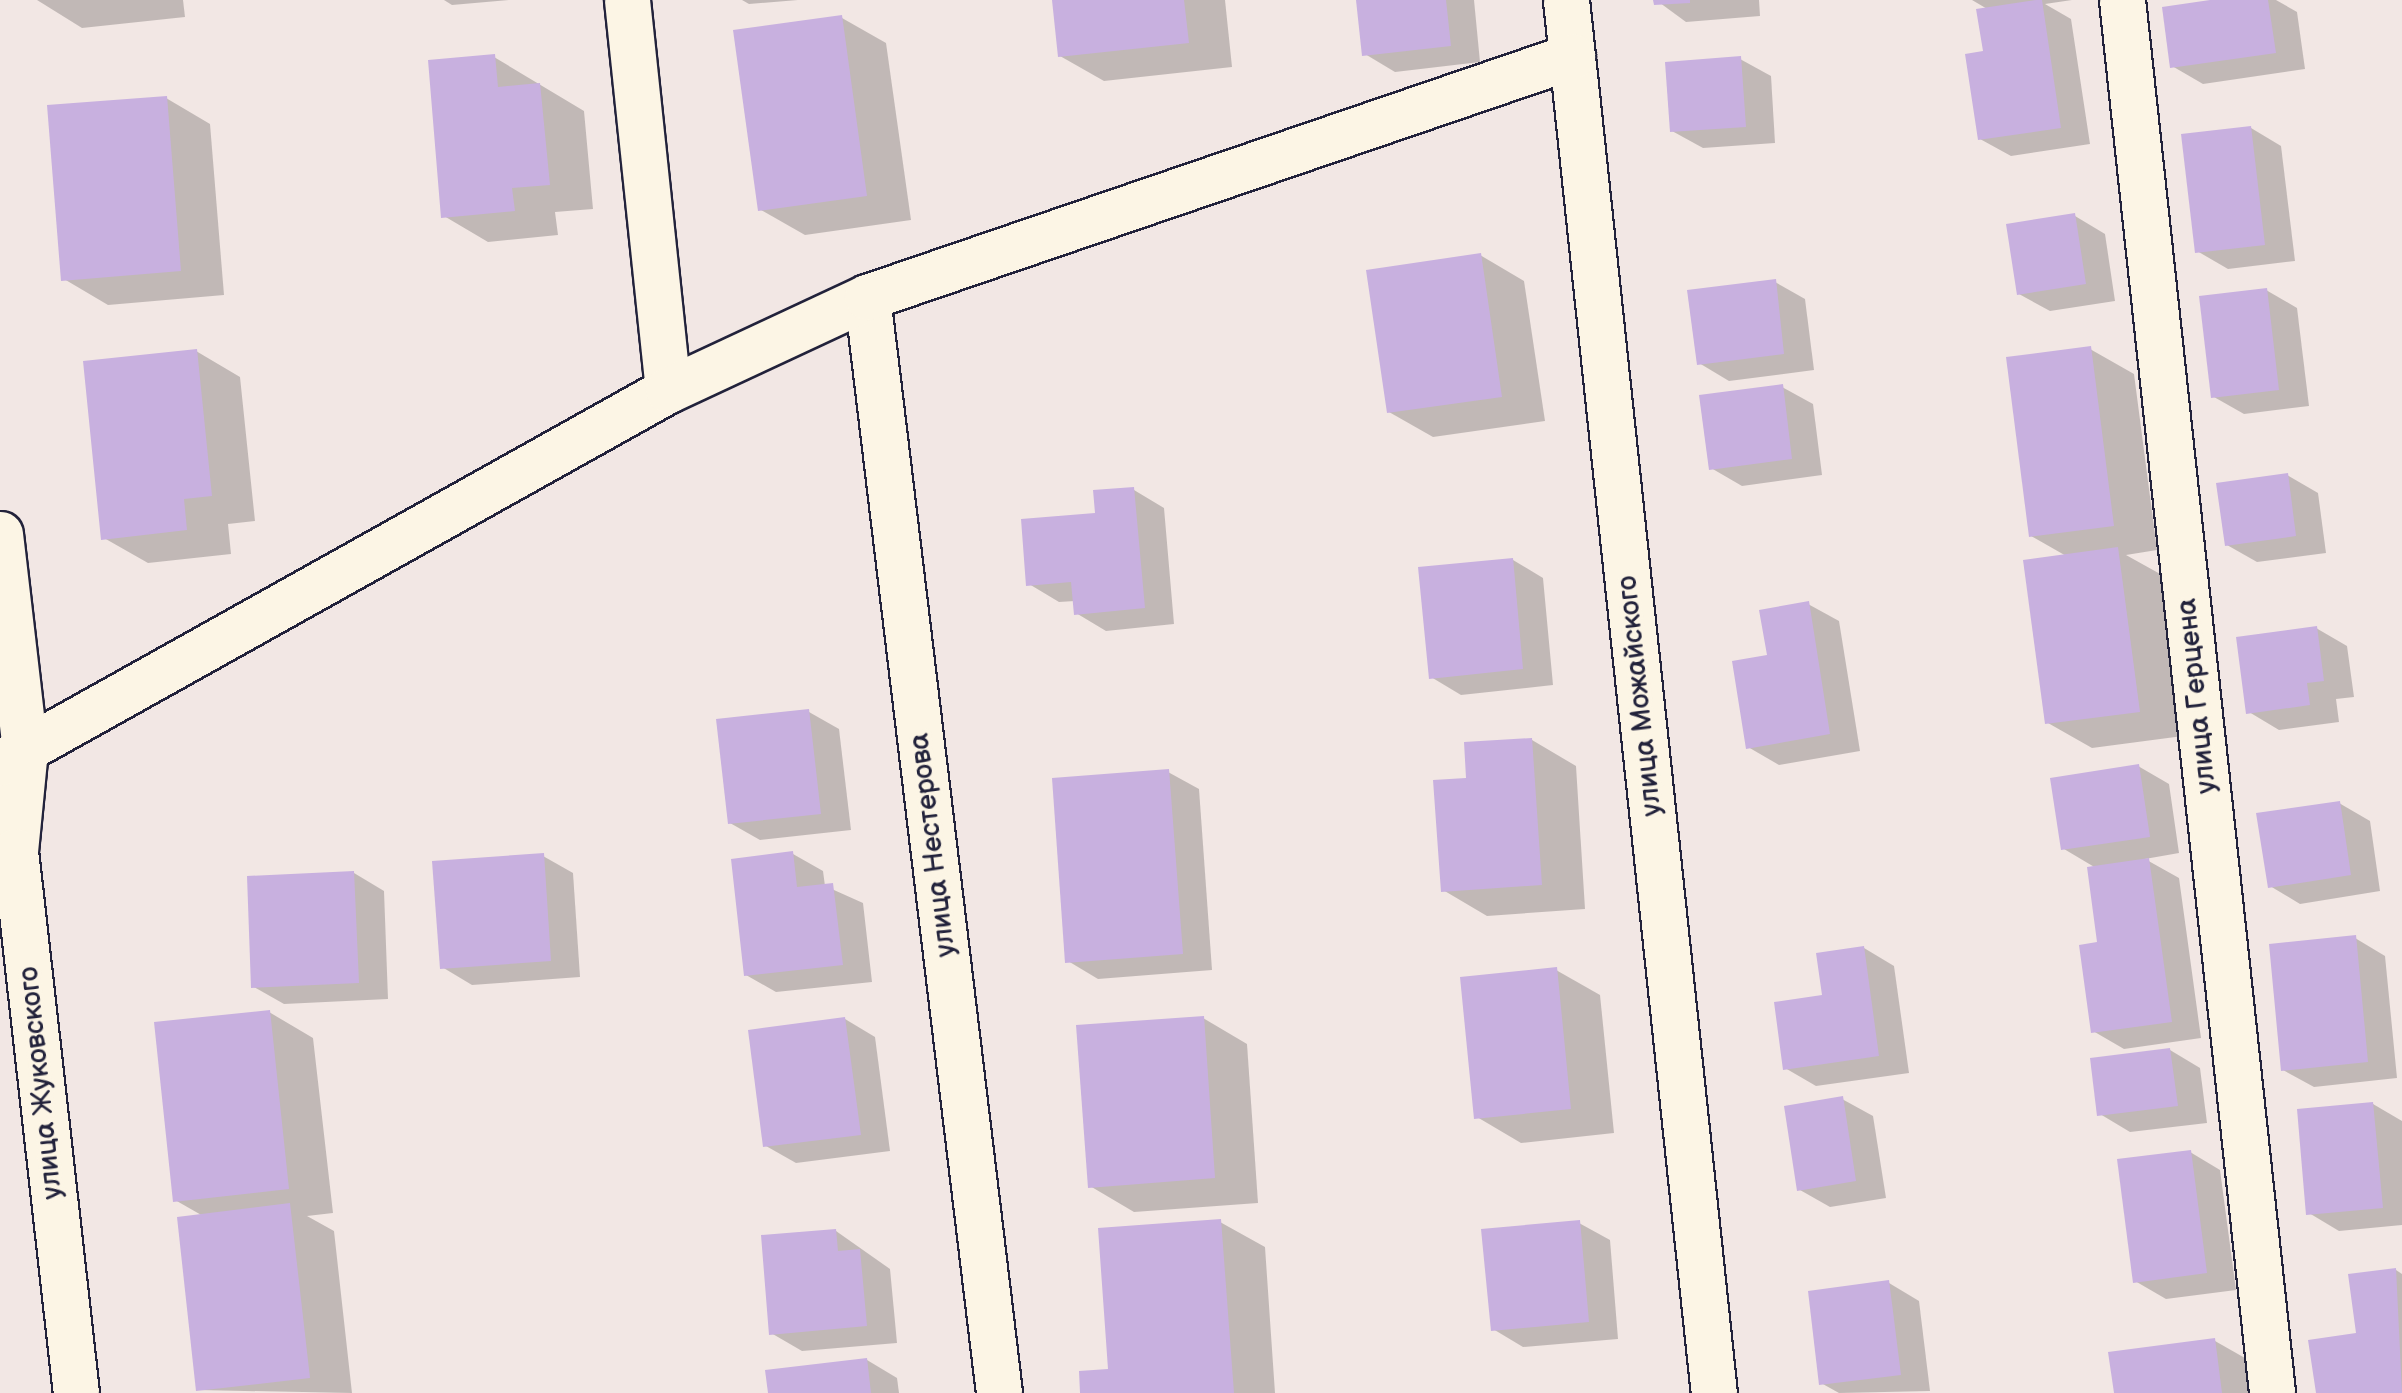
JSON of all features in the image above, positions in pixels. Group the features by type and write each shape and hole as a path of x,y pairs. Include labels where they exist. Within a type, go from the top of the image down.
{"street":[{"path":"628,0 668,390"},
{"name":"улица Можайского","path":"1566,0 1714,1393"},
{"name":"улица Герцена","path":"2122,0 2272,1393"},
{"path":"12,756 668,390 868,298 1572,56"},
{"name":"улица Нестерова","path":"868,298 999,1393"},
{"name":"улица Жуковского","path":"0,534 14,851 76,1393"}],"building":[{"path":"1052,0 1184,0 1189,43 1058,57"},
{"path":"1356,0 1446,0 1451,46 1362,56"},
{"path":"1653,0 1690,0 1690,3 1654,5"},
{"path":"2042,0 2061,128 1978,140 1965,54 1983,51 1976,9"},
{"path":"2210,0 2268,0 2276,53 2170,68 2162,7"},
{"path":"842,15 867,196 758,211 733,30"},
{"path":"495,54 498,87 540,83 550,185 512,188 515,211 441,218 428,60"},
{"path":"1741,56 1746,127 1670,132 1665,62"},
{"path":"167,96 181,271 61,281 47,105"},
{"path":"2251,126 2265,245 2195,253 2181,134"},
{"path":"2075,213 2086,284 2017,295 2006,224"},
{"path":"1481,253 1502,397 1387,413 1366,270"},
{"path":"1776,279 1784,354 1697,365 1687,290"},
{"path":"2267,288 2279,390 2211,398 2199,296"},
{"path":"2091,346 2114,526 2029,537 2006,357"},
{"path":"197,349 212,496 184,499 187,530 101,540 83,361"},
{"path":"1783,384 1792,459 1709,470 1699,395"},
{"path":"2288,473 2296,536 2225,546 2216,483"},
{"path":"1134,487 1145,608 1074,615 1071,582 1026,586 1021,519 1095,513 1093,490"},
{"path":"2118,547 2140,712 2045,724 2023,560"},
{"path":"1513,558 1523,669 1429,679 1418,567"},
{"path":"1809,601 1830,734 1746,749 1732,661 1767,655 1759,610"},
{"path":"2317,626 2324,681 2307,683 2310,705 2246,714 2236,637"},
{"path":"809,709 821,814 728,824 716,719"},
{"path":"1532,738 1542,885 1441,892 1433,780 1466,778 1464,742"},
{"path":"2139,764 2150,837 2061,850 2050,778"},
{"path":"1169,769 1183,954 1065,963 1052,778"},
{"path":"2340,801 2351,875 2268,888 2256,813"},
{"path":"793,851 797,887 833,883 843,965 744,976 731,859"},
{"path":"544,853 551,961 440,969 432,861"},
{"path":"2149,858 2172,1022 2091,1033 2079,945 2097,942 2087,867"},
{"path":"354,871 359,983 251,988 247,876"},
{"path":"2356,935 2368,1062 2281,1071 2269,944"},
{"path":"1864,946 1879,1056 1783,1070 1774,1002 1822,995 1816,953"},
{"path":"1557,967 1571,1109 1474,1119 1460,977"},
{"path":"270,1010 289,1189 173,1202 154,1022"},
{"path":"1204,1016 1215,1178 1088,1188 1076,1025"},
{"path":"845,1017 861,1135 763,1147 748,1030"},
{"path":"2170,1048 2178,1106 2097,1116 2090,1058"},
{"path":"1843,1096 1856,1181 1797,1191 1784,1106"},
{"path":"2373,1102 2383,1208 2306,1215 2297,1109"},
{"path":"2191,1150 2207,1273 2133,1283 2117,1159"},
{"path":"290,1203 310,1378 196,1391 177,1217"},
{"path":"1221,1219 1234,1393 1080,1393 1079,1371 1108,1369 1098,1228"},
{"path":"1580,1220 1589,1322 1491,1331 1481,1229"},
{"path":"836,1229 838,1251 860,1249 867,1326 769,1335 761,1235"},
{"path":"2396,1268 2402,1393 2316,1393 2308,1340 2356,1333 2348,1274"},
{"path":"1889,1280 1901,1375 1819,1385 1808,1291"},
{"path":"2215,1338 2222,1393 2114,1393 2108,1352"},
{"path":"867,1358 871,1393 768,1393 765,1370"}]}
